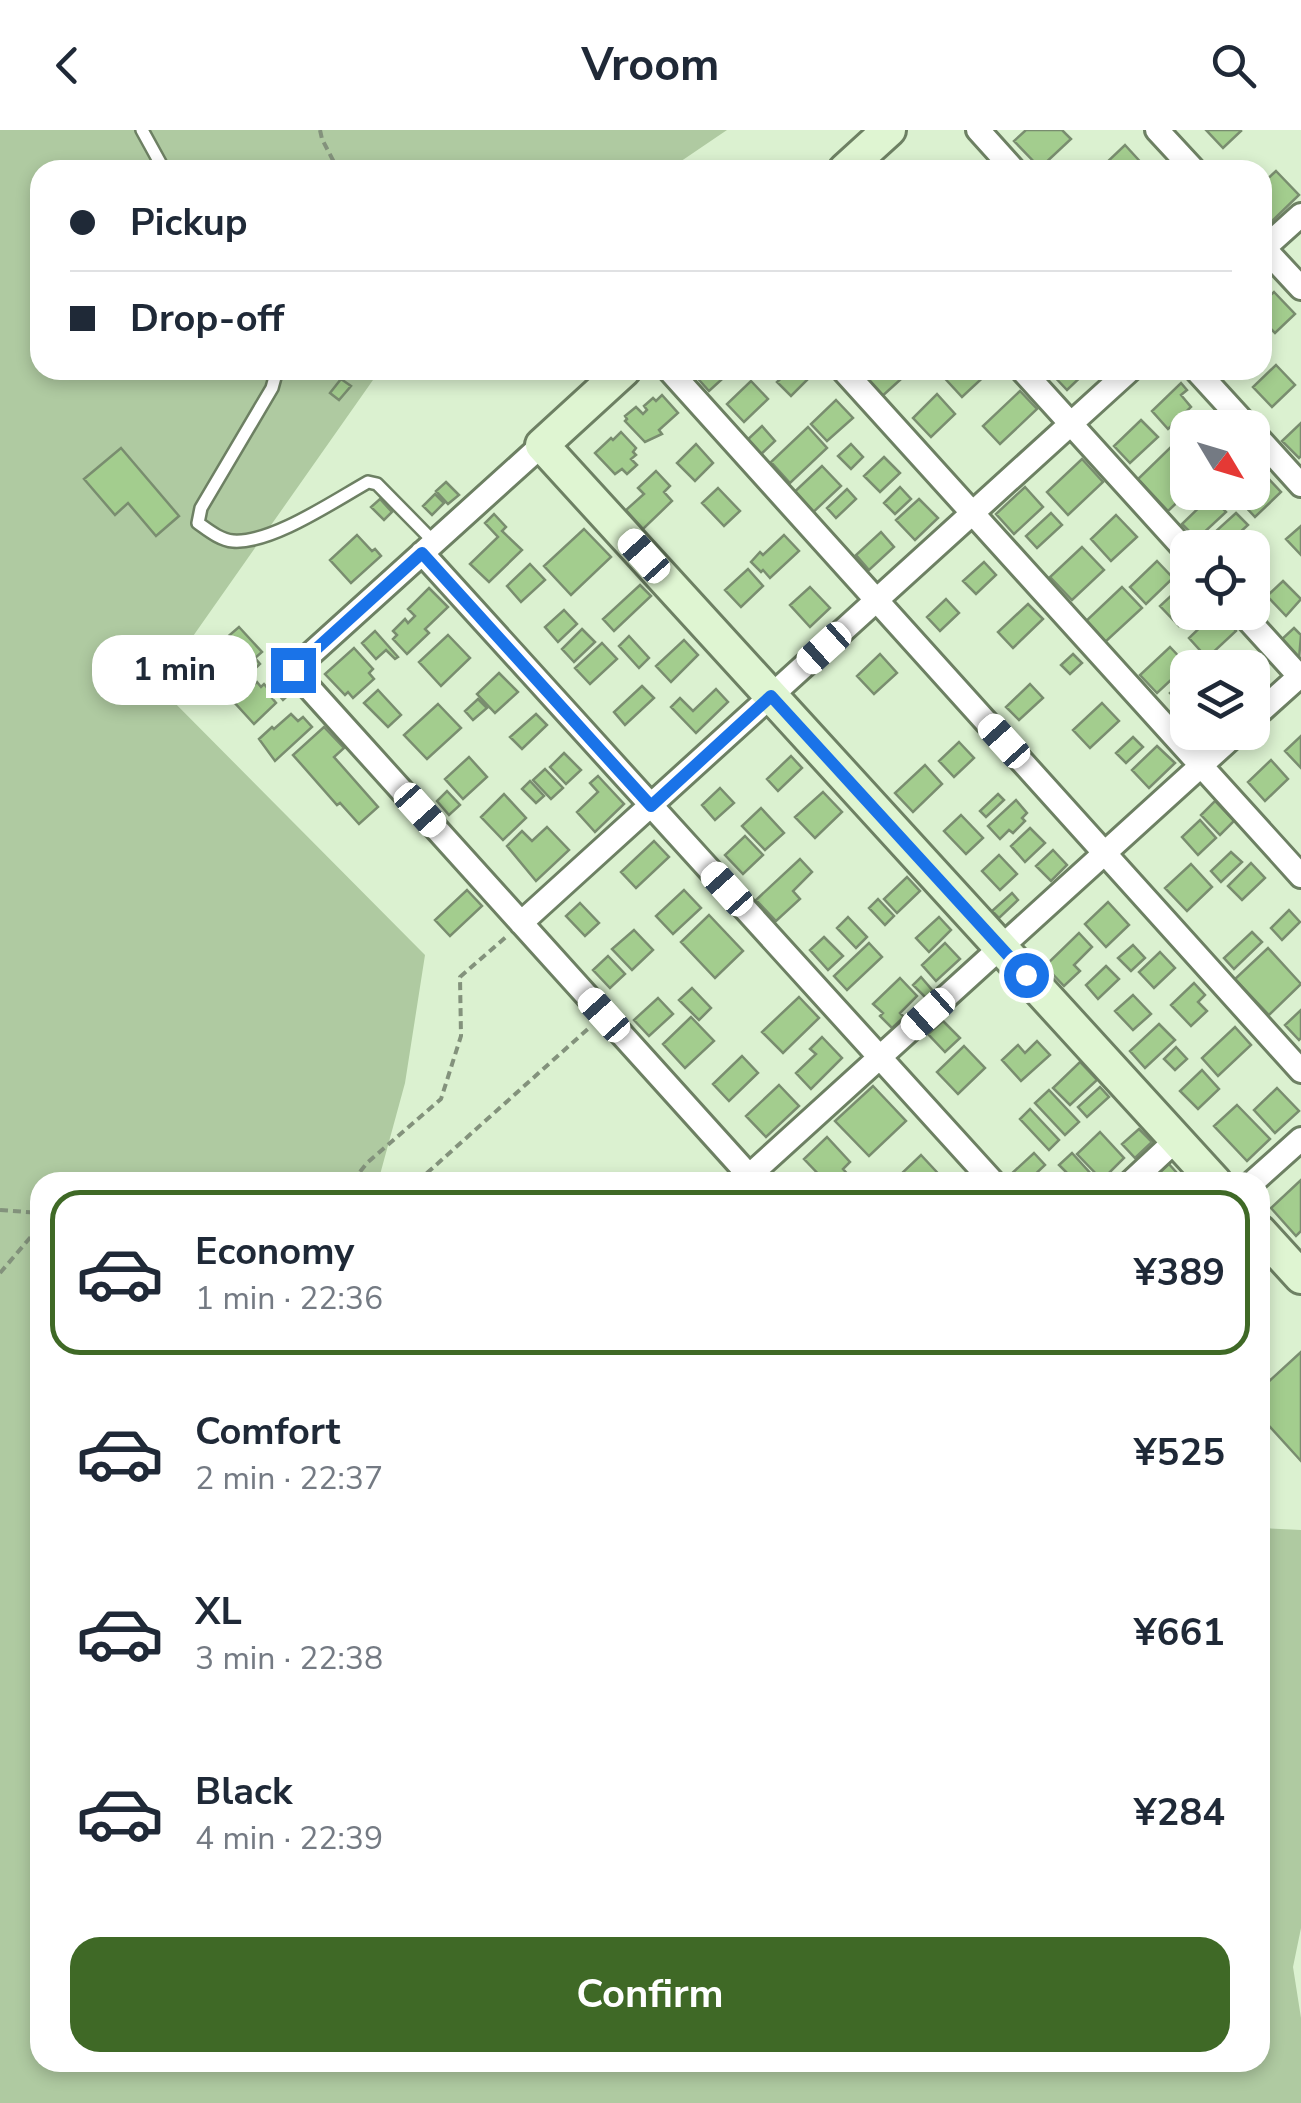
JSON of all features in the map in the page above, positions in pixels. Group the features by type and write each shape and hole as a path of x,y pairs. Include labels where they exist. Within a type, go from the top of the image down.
{"street":[{"path":"856,160 889,130"},
{"path":"978,130 1005,160"},
{"path":"1157,130 1185,160"},
{"path":"1272,240 1301,215"},
{"path":"1272,257 1301,288"},
{"path":"613,380 293,670 746,1172"},
{"path":"678,380 1301,1071"},
{"path":"852,380 1301,876"},
{"path":"1031,380 1170,533"},
{"path":"521,923 1119,380"},
{"path":"1205,380 1233,410"},
{"path":"542,445 1206,1172"},
{"path":"1270,451 1301,484"},
{"path":"428,547 651,806 980,1172"},
{"path":"1258,630 1300,677 1270,703"},
{"path":"759,1172 880,1057 1218,750"},
{"path":"1264,1172 1301,1139"},
{"path":"1142,1172 1176,1140"},
{"path":"1270,1243 1301,1277"}],"lane":[{"path":"142,130 158,160"},
{"path":"274,380 201,508 198,523 231,541 266,537 368,482 377,484 428,547"}],"path":[{"path":"320,130 333,160"},
{"path":"360,1172 441,1099 461,1036 460,976 521,923"},
{"path":"428,1172 604,1015"},
{"path":"0,1210 30,1212"},
{"path":"0,1273 30,1238"}],"green space":[{"path":"0,130 727,130 683,160 30,160 30,380 373,380 158,686 425,955 405,1083 381,1172 30,1172 30,2072 1270,2072 1270,1528 1301,1530 1301,1928 1293,1967 1301,2018 1301,2103 0,2103"}],"building":[{"path":"1026,130 1062,130 1071,139 1049,160 1032,160 1014,141"},
{"path":"1206,130 1240,130 1241,131 1223,148"},
{"path":"1125,145 1139,160 1109,160"},
{"path":"1276,171 1299,195 1272,221 1272,175"},
{"path":"1272,294 1295,314 1275,333 1272,330"},
{"path":"1276,365 1295,385 1272,407 1253,387 1260,380 1272,380"},
{"path":"340,380 351,386 339,400 330,393"},
{"path":"699,380 721,380 709,391"},
{"path":"779,380 807,380 791,396"},
{"path":"866,380 900,380 879,399 863,383"},
{"path":"946,380 980,380 962,397"},
{"path":"1058,380 1078,380 1067,390"},
{"path":"751,381 768,399 744,422 727,404"},
{"path":"1181,383 1187,390 1181,395 1191,407 1170,410 1168,429 1152,411"},
{"path":"1020,391 1037,409 1000,444 983,426"},
{"path":"937,394 955,414 931,437 913,418"},
{"path":"662,395 678,413 659,430 662,434 645,442 625,421 625,416 636,407 643,414 647,410 644,406"},
{"path":"836,400 853,418 827,441 811,424"},
{"path":"1141,420 1158,437 1130,463 1114,446"},
{"path":"1301,423 1301,456 1299,458 1282,441"},
{"path":"762,426 775,441 759,456 745,442"},
{"path":"808,427 827,448 790,483 771,462"},
{"path":"621,432 636,448 631,459 637,465 627,474 622,469 615,474 595,453"},
{"path":"696,444 713,463 695,481 677,463"},
{"path":"851,444 863,457 851,469 838,456"},
{"path":"121,448 179,516 156,536 128,503 115,515 84,479"},
{"path":"1170,448 1170,509 1138,479"},
{"path":"884,457 900,473 880,492 864,476"},
{"path":"1082,459 1103,482 1068,515 1047,492"},
{"path":"822,466 841,486 808,517 789,497"},
{"path":"656,471 670,486 664,492 672,501 643,529 626,510 644,494 638,488"},
{"path":"1270,480 1281,492 1270,503"},
{"path":"446,482 459,495 448,504 436,491"},
{"path":"900,487 911,499 895,514 884,503"},
{"path":"1025,487 1043,507 1014,534 996,514"},
{"path":"718,488 740,511 724,526 702,503"},
{"path":"847,489 856,499 836,518 827,508"},
{"path":"435,494 444,503 432,515 423,506"},
{"path":"380,499 392,512 384,520 371,507"},
{"path":"919,499 938,518 915,540 896,520"},
{"path":"1196,510 1226,512 1207,530 1188,530 1182,524"},
{"path":"1051,513 1062,525 1037,548 1026,536"},
{"path":"1236,513 1248,525 1242,530 1217,530"},
{"path":"494,514 506,527 502,531 522,550 489,582 470,564 498,537 485,523"},
{"path":"1116,515 1137,537 1111,561 1091,539"},
{"path":"1301,526 1301,555 1286,539"},
{"path":"584,529 611,557 571,595 544,566"},
{"path":"881,532 894,547 869,570 856,555"},
{"path":"357,535 381,556 351,583 330,560"},
{"path":"784,535 799,551 770,578 751,562"},
{"path":"1082,547 1104,570 1072,600 1050,577"},
{"path":"1157,561 1170,575 1170,581 1146,604 1130,587"},
{"path":"984,562 996,575 976,594 963,581"},
{"path":"530,564 545,580 521,602 507,586"},
{"path":"748,569 763,586 741,607 725,590"},
{"path":"1283,581 1301,599 1286,616 1270,599 1270,593"},
{"path":"640,585 651,596 614,631 603,619"},
{"path":"810,587 830,608 810,627 790,605"},
{"path":"1122,587 1142,608 1104,643 1085,622"},
{"path":"429,588 448,607 407,654 393,639 397,635 393,631 405,619 408,623 415,616 408,609"},
{"path":"1170,597 1170,617 1160,606"},
{"path":"946,599 959,613 940,631 927,617"},
{"path":"1028,604 1043,619 1013,648 998,632"},
{"path":"564,610 577,624 558,642 545,627"},
{"path":"239,627 262,652 255,658 260,664 235,687 218,669 237,652 225,639"},
{"path":"1294,628 1301,635 1299,659 1281,640"},
{"path":"582,629 595,642 574,662 562,649"},
{"path":"1197,630 1236,631 1216,650 1200,650 1189,638"},
{"path":"375,631 398,657 395,659 386,650 376,659 362,643"},
{"path":"448,635 470,658 441,686 419,662"},
{"path":"629,636 649,658 639,668 619,646"},
{"path":"684,640 698,655 671,682 656,666"},
{"path":"602,643 617,659 590,684 575,668"},
{"path":"1170,647 1173,650 1170,681 1157,693 1140,675"},
{"path":"354,648 373,669 369,673 374,679 353,698 325,674"},
{"path":"880,654 897,673 874,694 857,676"},
{"path":"1073,654 1082,663 1070,674 1061,665"},
{"path":"499,673 518,692 495,713 477,694"},
{"path":"282,677 294,690 283,700 271,686"},
{"path":"257,682 261,687 264,684 276,703 254,724 234,702"},
{"path":"1030,684 1043,698 1019,720 1006,707"},
{"path":"642,686 654,698 625,725 614,712"},
{"path":"716,689 728,702 696,733 671,707 680,698 693,711"},
{"path":"378,690 401,715 388,727 364,703"},
{"path":"478,699 487,708 473,720 465,711"},
{"path":"1102,703 1119,721 1090,748 1073,730"},
{"path":"438,704 461,728 427,759 404,735"},
{"path":"291,714 298,721 303,717 312,727 275,761 259,739"},
{"path":"536,714 547,725 522,749 510,737"},
{"path":"324,727 344,748 334,757 378,807 359,824 293,755"},
{"path":"1301,736 1301,768 1285,751"},
{"path":"1133,737 1143,747 1126,763 1116,753"},
{"path":"959,742 974,758 954,777 939,761"},
{"path":"1157,746 1175,763 1149,788 1132,770"},
{"path":"564,753 581,770 566,784 550,767"},
{"path":"791,756 802,768 778,791 767,779"},
{"path":"469,757 487,777 463,799 445,779"},
{"path":"1271,760 1288,779 1265,801 1248,782"},
{"path":"925,765 942,784 913,812 895,793"},
{"path":"545,769 563,788 551,799 533,780"},
{"path":"598,776 624,804 595,832 577,812 598,792 590,783"},
{"path":"530,781 544,796 536,803 522,789"},
{"path":"720,788 734,803 715,820 702,805"},
{"path":"447,791 460,805 449,815 437,801"},
{"path":"823,792 842,812 815,838 795,817"},
{"path":"504,794 526,818 503,840 481,817"},
{"path":"998,794 1004,800 986,817 980,811"},
{"path":"1016,800 1027,813 1022,818 1025,821 1000,839 988,826"},
{"path":"1215,801 1234,821 1220,835 1201,815"},
{"path":"761,808 784,833 765,850 742,826"},
{"path":"961,815 983,838 966,854 944,831"},
{"path":"1200,820 1216,838 1198,855 1182,837"},
{"path":"547,827 569,850 536,881 507,846 522,831 532,841"},
{"path":"1030,828 1045,843 1025,862 1011,846"},
{"path":"745,836 763,855 743,874 725,855"},
{"path":"654,841 669,857 636,888 621,872"},
{"path":"1053,850 1067,865 1051,881 1036,866"},
{"path":"1231,852 1242,862 1221,882 1211,871"},
{"path":"999,855 1017,874 1000,890 982,871"},
{"path":"800,859 812,872 793,891 800,899 776,921 756,900"},
{"path":"1251,863 1265,878 1242,900 1228,886"},
{"path":"1191,864 1212,887 1187,911 1165,888"},
{"path":"907,877 920,891 897,913 884,899"},
{"path":"467,890 482,906 450,936 435,920"},
{"path":"684,890 701,908 673,934 656,916"},
{"path":"1012,893 1018,900 999,918 992,911"},
{"path":"878,899 894,916 885,925 869,908"},
{"path":"1108,902 1129,925 1106,947 1085,924"},
{"path":"580,903 599,923 585,936 566,916"},
{"path":"1289,910 1300,922 1282,940 1271,928"},
{"path":"709,915 743,951 715,978 681,942"},
{"path":"848,917 867,937 856,948 837,928"},
{"path":"939,917 951,930 929,952 916,938"},
{"path":"634,930 653,950 632,970 612,949"},
{"path":"1252,932 1262,942 1234,969 1224,958"},
{"path":"1079,933 1092,947 1074,965 1080,971 1064,986 1045,966"},
{"path":"824,937 843,956 828,970 810,950"},
{"path":"869,943 882,957 847,990 834,976"},
{"path":"945,943 960,959 936,981 922,965"},
{"path":"1133,945 1145,958 1131,971 1118,958"},
{"path":"1268,948 1301,984 1269,1015 1235,979"},
{"path":"1160,952 1175,968 1154,988 1139,972"},
{"path":"608,956 625,974 610,988 593,970"},
{"path":"1106,966 1119,979 1098,999 1086,985"},
{"path":"921,977 933,991 926,998 913,985"},
{"path":"900,978 917,996 892,1028 873,1004"},
{"path":"1194,983 1205,995 1198,1002 1207,1011 1191,1026 1171,1005"},
{"path":"692,988 711,1008 699,1020 679,1000"},
{"path":"1133,995 1151,1014 1133,1030 1115,1011"},
{"path":"799,997 819,1018 783,1053 762,1032"},
{"path":"658,998 673,1014 649,1036 634,1020"},
{"path":"1301,1010 1301,1038 1299,1040 1285,1025"},
{"path":"691,1017 714,1041 685,1068 663,1044"},
{"path":"943,1021 960,1038 945,1052 928,1034"},
{"path":"1159,1024 1175,1040 1145,1068 1130,1051"},
{"path":"1235,1027 1251,1045 1218,1076 1202,1058"},
{"path":"822,1037 842,1058 811,1089 796,1073 816,1054 810,1049"},
{"path":"1037,1041 1050,1055 1021,1081 1002,1060 1018,1045 1025,1053"},
{"path":"964,1046 985,1068 958,1094 937,1072"},
{"path":"1176,1047 1187,1059 1175,1070 1164,1059"},
{"path":"742,1056 758,1073 729,1101 713,1084"},
{"path":"1080,1062 1097,1080 1070,1105 1053,1088"},
{"path":"1202,1070 1219,1089 1198,1109 1180,1091"},
{"path":"779,1085 799,1106 766,1137 746,1116"},
{"path":"873,1086 906,1121 869,1156 835,1121"},
{"path":"1100,1087 1109,1097 1087,1117 1078,1107"},
{"path":"1277,1088 1299,1111 1275,1133 1254,1110"},
{"path":"1049,1090 1079,1122 1065,1135 1035,1103"},
{"path":"1237,1105 1270,1139 1247,1161 1214,1126"},
{"path":"1030,1109 1059,1140 1049,1150 1020,1119"},
{"path":"1139,1129 1152,1142 1135,1158 1122,1144"},
{"path":"1100,1132 1124,1158 1110,1172 1094,1172 1077,1154"},
{"path":"827,1137 850,1162 843,1169 846,1172 816,1172 804,1159"},
{"path":"1034,1153 1045,1165 1038,1172 1013,1172"},
{"path":"1072,1153 1089,1172 1066,1172 1059,1165"},
{"path":"921,1155 937,1172 903,1172"},
{"path":"1168,1163 1176,1172 1158,1172"},
{"path":"1301,1180 1301,1231 1296,1236 1271,1208"},
{"path":"1301,1352 1301,1461 1270,1427 1270,1380"}],"route":[{"path":"293,670 422,553 651,806 771,696 1026,975"}]}
